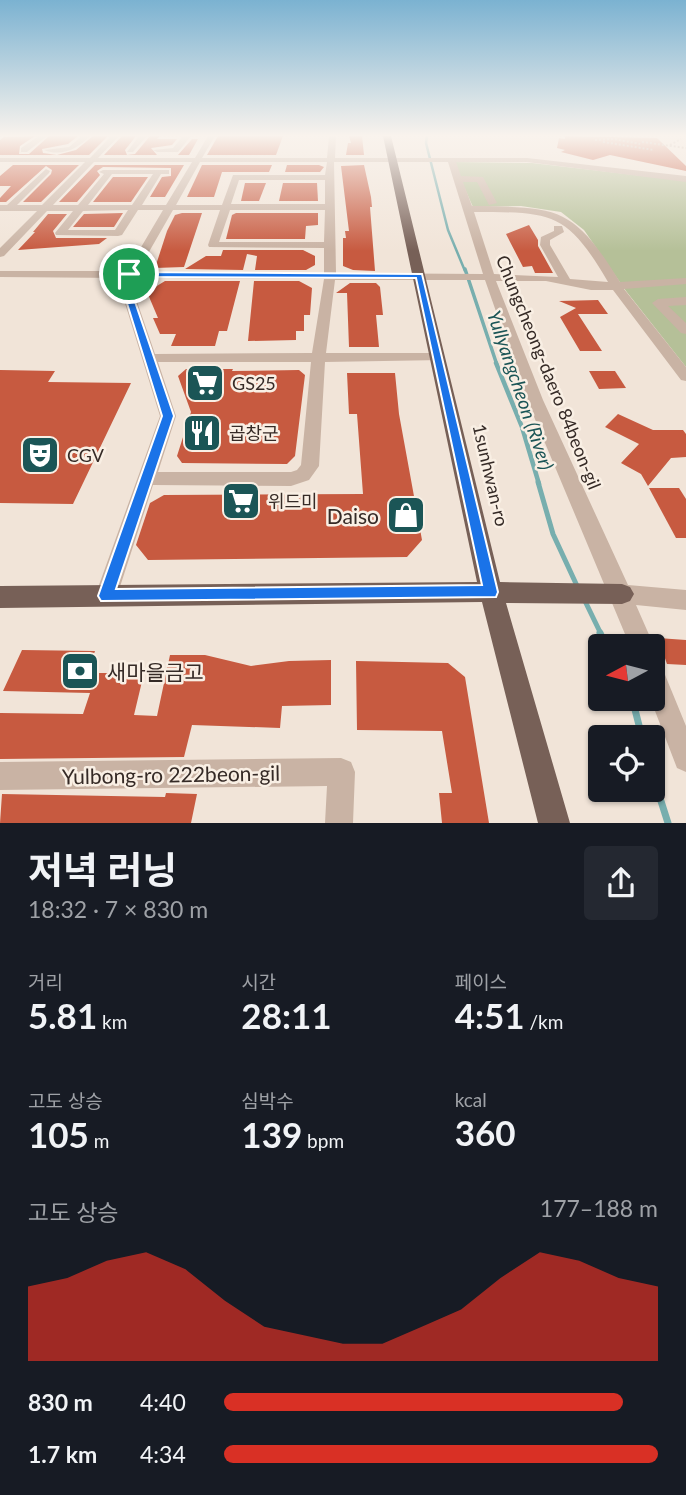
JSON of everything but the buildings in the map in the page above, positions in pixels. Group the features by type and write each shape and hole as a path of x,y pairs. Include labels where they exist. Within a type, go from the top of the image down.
{"main road":[{"name":"1sunhwan-ro","path":"402,174 419,276 491,592 551,815"},
{"path":"0,597 491,592 614,594"}],"street":[{"path":"4,208 45,174"},
{"path":"0,254 77,174"},
{"path":"105,174 60,233 118,233 162,174"},
{"path":"106,596 168,416 125,284 189,174"},
{"path":"148,478 291,479 303,475 310,466 318,357 330,275 329,174"},
{"name":"Chungcheong-daero 84beon-gil","path":"454,174 468,209 475,240 560,458 614,594 636,634"},
{"path":"651,174 686,179"},
{"path":"328,178 236,177 213,245 330,245"},
{"path":"457,179 480,179 492,203"},
{"path":"4,208 330,207"},
{"path":"468,209 546,212 563,219 579,231 616,286 686,375"},
{"path":"558,228 559,232 545,239 545,245 568,283"},
{"path":"0,274 444,276 546,278 591,286 685,284"},
{"path":"685,284 647,293 686,330"},
{"path":"658,303 686,301"},
{"path":"148,358 437,356"},
{"path":"614,594 686,600"},
{"path":"665,704 686,759"},
{"name":"Yulbong-ro 222beon-gil","path":"0,776 341,772 339,823"}],"green space":[{"path":"459,174 630,174 686,181 686,367 626,291 584,230 561,212 521,206 473,207"}],"waterway":[{"name":"Yullyangcheon (River)","path":"434,174 448,230 465,271"},
{"name":"Yullyangcheon (River)","path":"465,269 497,365"},
{"name":"Yullyangcheon (River)","path":"496,363 522,427 539,484"},
{"name":"Yullyangcheon (River)","path":"538,482 553,534 578,588"},
{"name":"Yullyangcheon (River)","path":"584,599 601,634"},
{"name":"Yullyangcheon (River)","path":"635,711 639,725"},
{"name":"Yullyangcheon (River)","path":"661,802 668,823"}],"place":[{"name":"GS25","path":"205,383"},
{"name":"곱창군","path":"202,433"},
{"name":"CGV","path":"40,455"},
{"name":"위드미","path":"241,501"},
{"name":"Daiso","path":"406,515"},
{"name":"새마을금고","path":"80,671"}],"route":[{"path":"129,274 419,276 491,592 106,596 168,416 125,284 129,274"}]}
